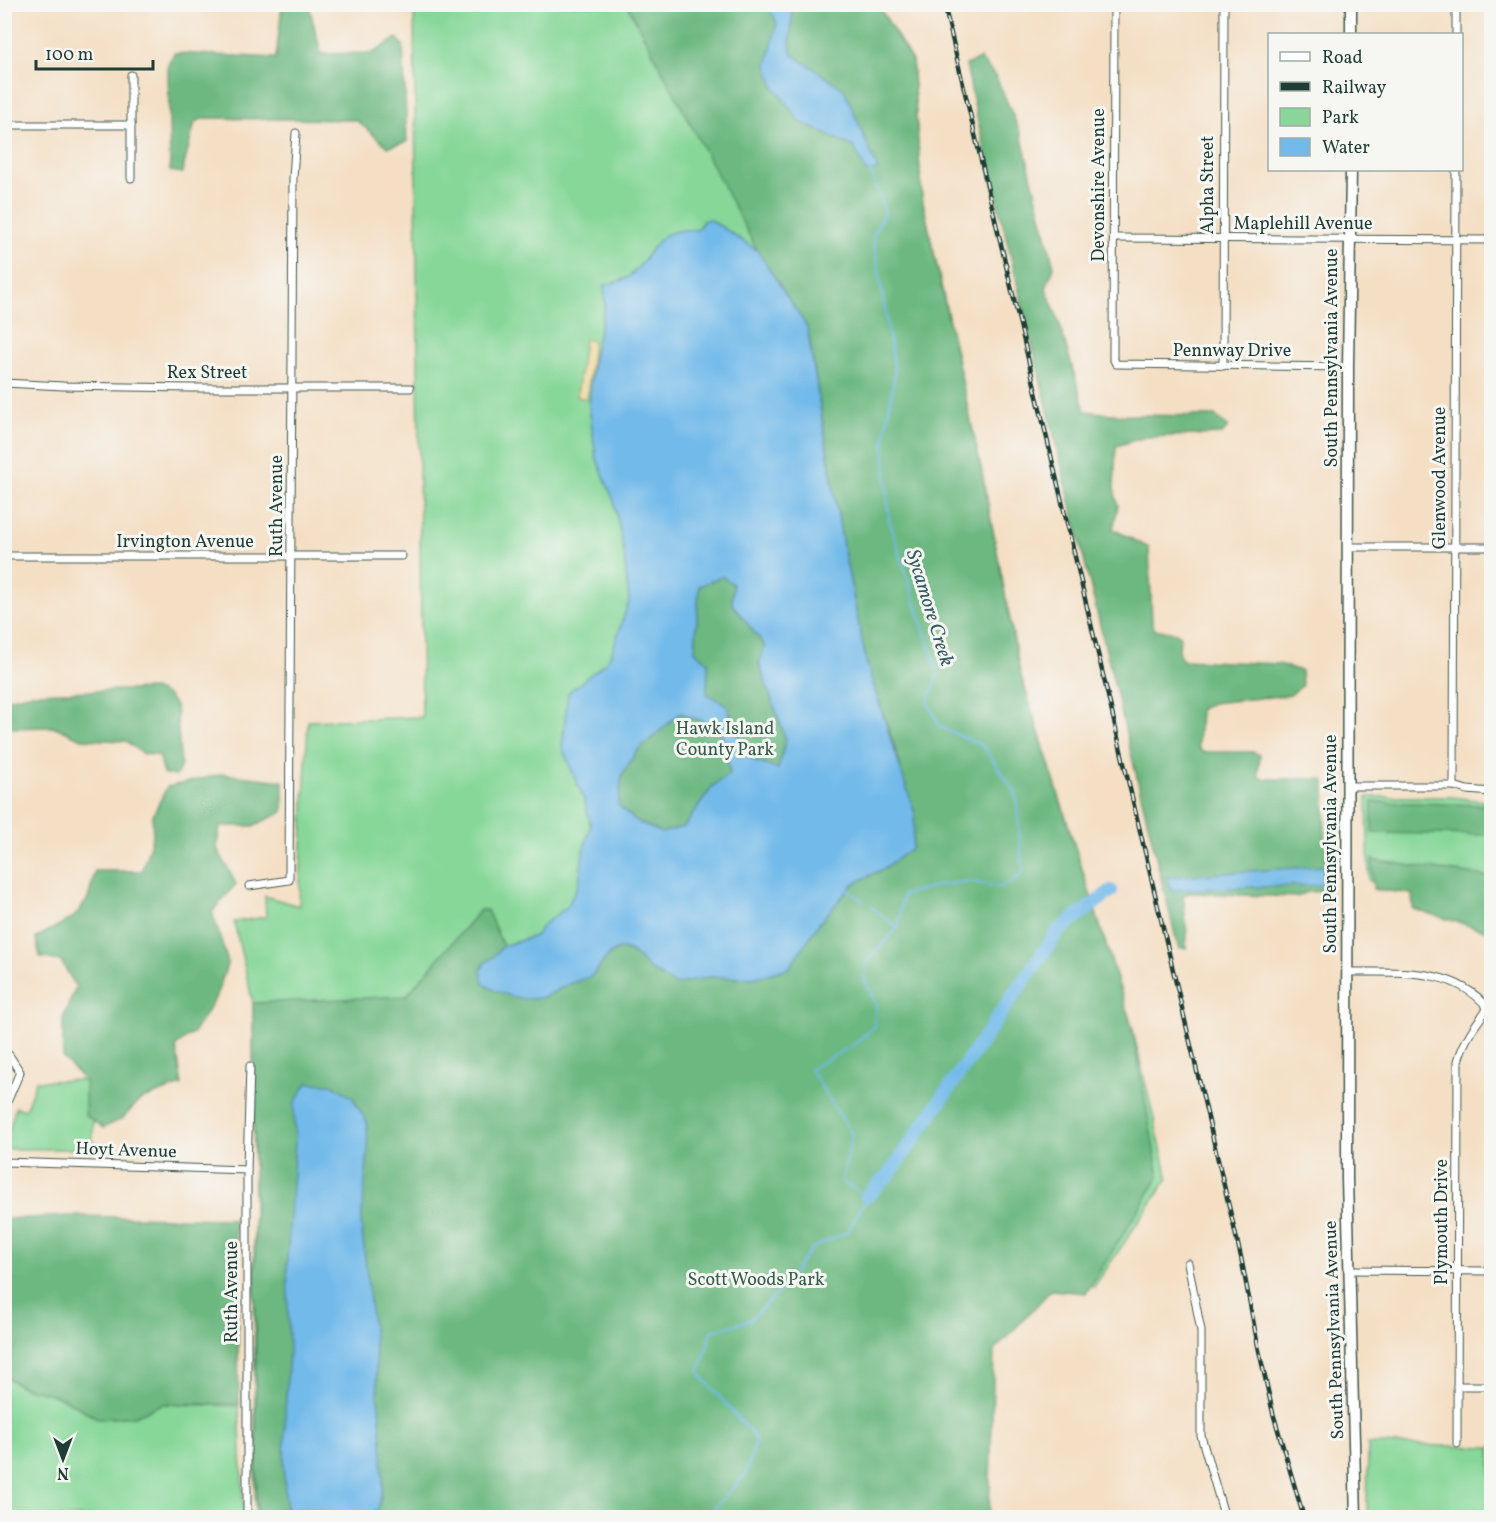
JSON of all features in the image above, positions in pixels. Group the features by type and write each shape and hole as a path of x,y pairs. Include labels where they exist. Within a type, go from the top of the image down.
{"main road":[{"path":"1351,33 1352,4"},
{"name":"South Pennsylvania Avenue","path":"1351,171 1348,367 1347,972 1349,1270 1356,1518"}],"street":[{"name":"Devonshire Avenue","path":"1114,4 1113,358 1116,364"},
{"name":"Alpha Street","path":"1223,366 1224,4"},
{"path":"1456,4 1456,33"},
{"path":"1485,4 1491,14"},
{"path":"131,75 131,178"},
{"path":"4,125 131,125"},
{"name":"Ruth Avenue","path":"249,886 289,880 293,178 296,134"},
{"name":"Glenwood Avenue","path":"1454,786 1456,171"},
{"name":"Maplehill Avenue","path":"1114,238 1491,240"},
{"name":"Pennway Drive","path":"1116,364 1348,367"},
{"name":"Rex Street","path":"4,383 63,386 410,387"},
{"path":"1348,547 1491,547"},
{"name":"Irvington Avenue","path":"4,556 292,558 402,556"},
{"path":"1348,786 1454,786 1467,790 1491,792"},
{"path":"1347,972 1416,973 1435,976 1467,989 1490,1008"},
{"name":"Plymouth Drive","path":"1457,1444 1458,1061 1462,1046 1470,1032 1490,1008"},
{"path":"4,1109 20,1072 9,1055"},
{"name":"Ruth Avenue","path":"247,1518 247,1170 250,1066"},
{"name":"Hoyt Avenue","path":"4,1162 247,1170"},
{"path":"1188,1263 1201,1331 1201,1436 1225,1518"},
{"path":"1349,1270 1491,1271"},
{"path":"1457,1386 1491,1386"}],"green space":[{"path":"282,5 309,5 321,54 373,53 397,38 403,45 407,142 388,147 356,120 205,118 195,122 182,173 170,171 168,65 174,53 276,58"},
{"name":"Hawk Island County Park","path":"414,5 878,5 912,61 922,198 982,473 1020,673 1132,1027 1168,1178 1094,1287 1051,1281 985,1346 983,1517 255,1517 253,1003 234,922 266,917 265,896 299,906 308,721 422,717"},
{"name":"Scott Woods Park","path":"555,5 878,5 912,61 922,198 982,473 1020,673 1132,1027 1159,1177 1086,1293 1051,1290 994,1351 989,1517 257,1517 253,1003 406,996 480,910 487,910 503,946 485,963 542,998 566,985 591,976 611,953 619,949 639,957 648,968 675,985 709,977 754,978 820,922 853,884 883,869 900,763 867,665 843,546 809,336 757,250 628,6"},
{"path":"980,59 996,77 1021,134 1054,267 1046,288 1059,322 1085,411 1121,415 1215,416 1228,427 1222,434 1146,437 1116,446 1114,489 1118,506 1113,529 1149,548 1154,629 1176,633 1180,636 1179,653 1182,660 1279,664 1301,671 1302,686 1290,695 1212,703 1200,709 1198,747 1202,752 1253,752 1260,755 1258,775 1262,779 1321,779 1325,781 1325,885 1323,891 1307,892 1297,897 1191,893 1183,895 1186,948 1180,948 1175,935 976,113 966,65"},
{"path":"722,576 733,584 732,604 765,646 759,664 786,740 778,769 754,761 738,737 727,705 707,694 708,662 695,651 699,586"},
{"path":"153,689 168,696 176,707 181,765 176,776 163,774 160,757 143,754 126,741 82,739 55,727 5,728 5,699 33,693"},
{"path":"680,713 718,727 725,743 730,774 713,786 684,827 661,833 636,821 617,805 622,775 636,752"},
{"path":"222,774 283,781 283,812 253,826 220,826 217,848 236,884 212,912 228,962 216,997 194,1032 176,1046 182,1085 140,1100 122,1119 103,1128 85,1115 85,1081 63,1058 63,1018 76,987 61,961 40,957 36,938 74,917 88,899 95,871 142,871 153,835 152,817 167,787"},
{"path":"1367,797 1452,797 1491,802 1491,912 1415,887 1369,881"},
{"path":"1372,802 1491,805 1491,835 1372,833"},
{"path":"1372,860 1491,877 1491,932 1413,909 1412,894 1373,889"},
{"path":"93,1080 93,1149 5,1149 16,1107 25,1110 36,1081"},
{"path":"69,1216 234,1219 237,1258 239,1404 162,1404 135,1416 99,1419 66,1400 45,1392 24,1388 5,1376 5,1219"},
{"path":"4,1376 24,1388 45,1392 66,1400 99,1419 135,1416 162,1404 239,1406 244,1517 5,1517"},
{"path":"1368,1444 1491,1447 1491,1517 1367,1518"}],"sand":[{"path":"584,339 593,341 587,399 577,397"}],"water":[{"path":"768,5 793,5 790,44 792,54 844,89 878,170 866,172 854,147 800,122 773,85 767,65 777,23"},
{"path":"709,219 757,250 807,327 843,546 867,665 915,814 912,848 883,869 853,884 820,922 789,968 754,978 709,977 675,985 651,970 631,952 622,949 612,952 591,976 568,984 547,996 526,999 510,996 495,991 483,983 481,970 503,946 535,936 544,924 568,906 579,883 583,852 591,826 584,800 562,747 568,693 605,663 611,655 629,601 624,552 614,501 596,457 589,407 593,358 605,305 604,285 627,278 661,238 681,230 697,230 703,221","holes":["722,576 733,584 732,604 765,646 759,664 786,740 778,769 754,761 738,737 727,705 707,694 708,662 695,651 699,586","680,713 718,727 725,743 730,774 713,786 684,827 661,833 636,821 618,805 622,775 636,752"]},
{"path":"1323,866 1323,885 1171,890 1166,877"},
{"path":"307,1083 332,1084 352,1097 367,1122 368,1153 361,1223 373,1328 383,1487 378,1509 367,1517 287,1517 284,1478 289,1352 287,1260 295,1141 294,1104"}],"waterway":[{"name":"Sycamore Creek","path":"705,1518 746,1474 756,1439 699,1373 712,1331 750,1320 783,1288 812,1248 848,1232 867,1196 842,1182 852,1134 810,1069 855,1044 874,1027 876,1004 864,978 867,961 898,928 903,895 936,886 968,881 1000,887 1014,881 1023,872 1016,793 983,746 940,727 928,703 938,674 889,520 884,443 895,371 873,236 885,212 870,170"},
{"path":"847,889 864,902"},
{"path":"867,1196 890,1173 1058,931 1111,891"},
{"path":"871,907 898,928"}],"railway":[{"path":"944,4 1241,1257 1273,1413 1304,1518"}]}
